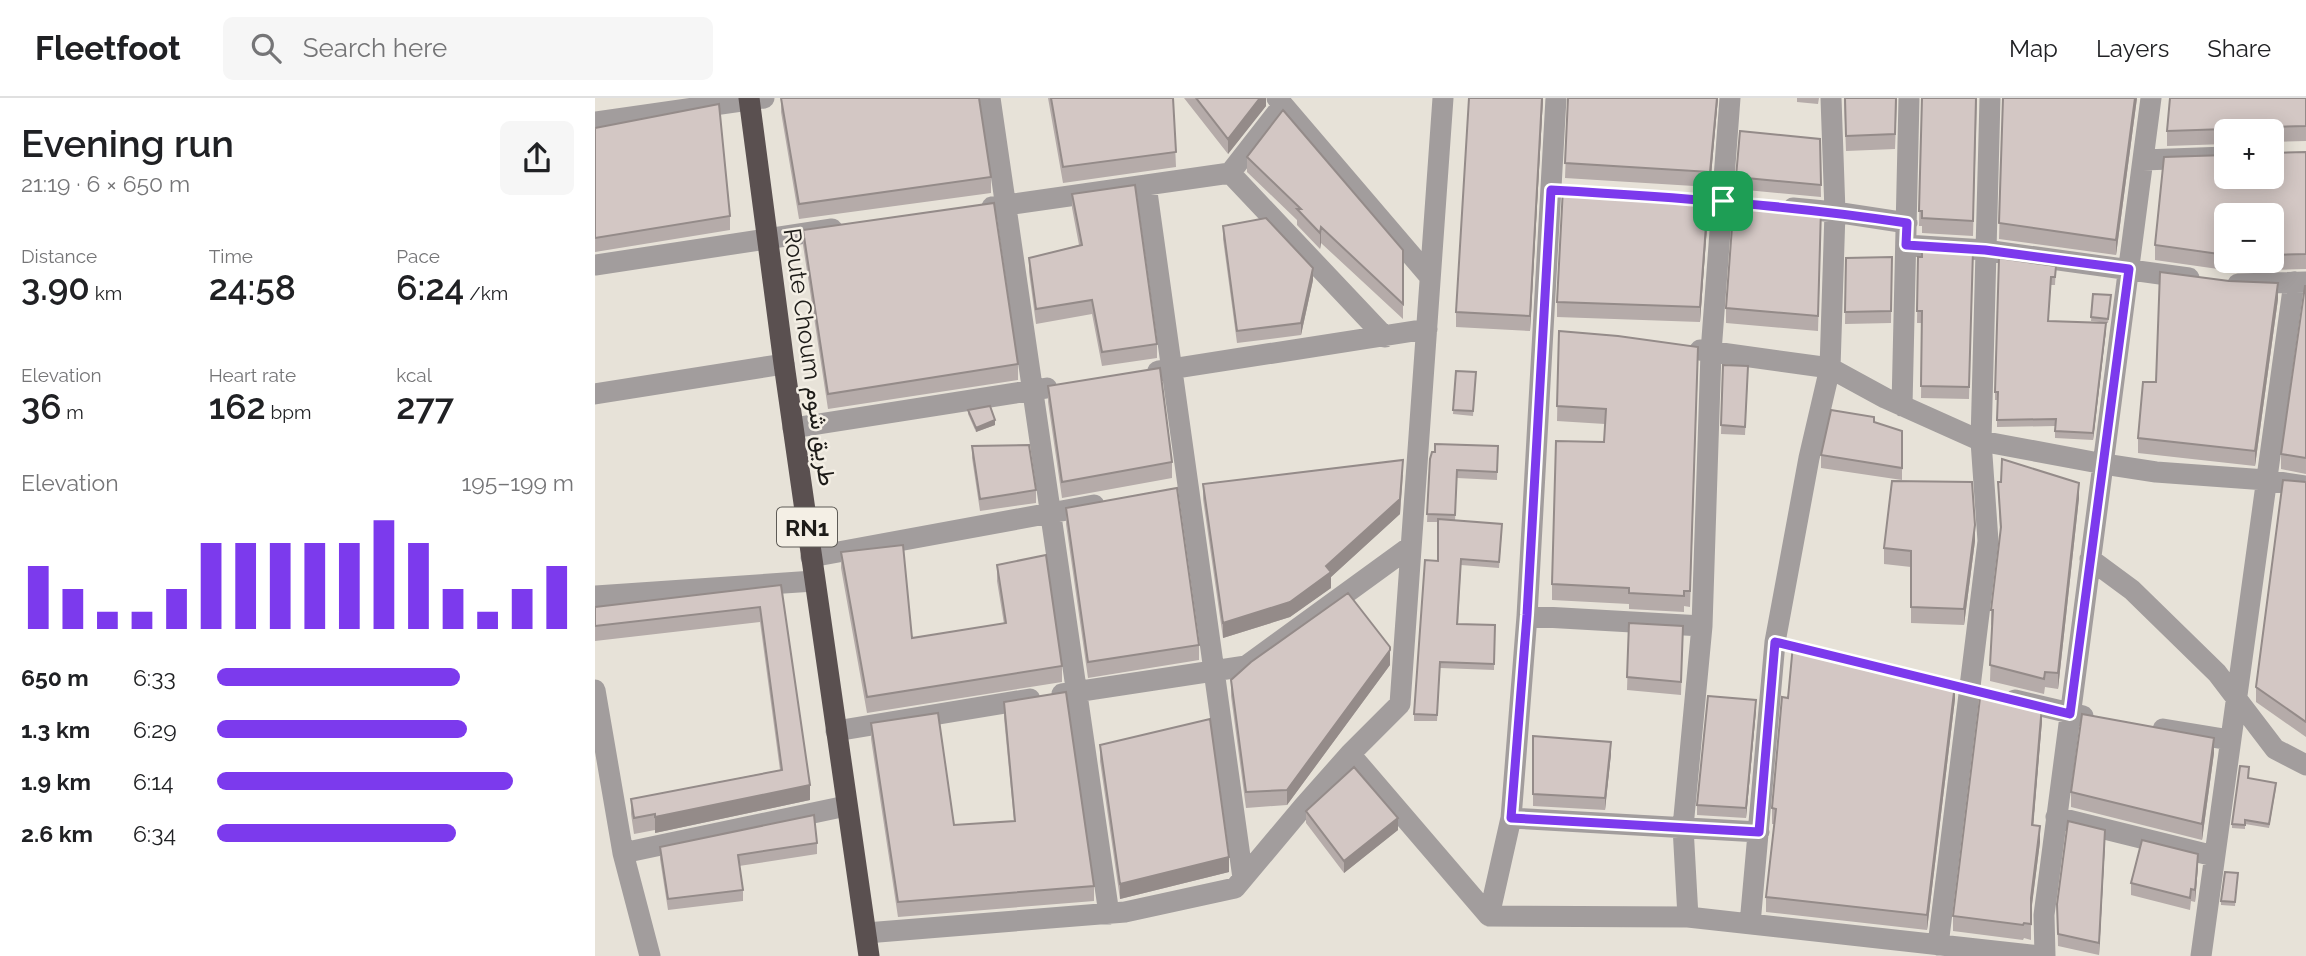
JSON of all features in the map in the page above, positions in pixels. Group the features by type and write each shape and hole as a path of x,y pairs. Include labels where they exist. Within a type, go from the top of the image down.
{"highway":[{"name":"Route Choum طريق شوم","path":"754,99 783,364 869,956"}],"street":[{"path":"990,98 1109,914"},
{"path":"866,933 1109,914 1235,888 1350,754 1400,704 1443,98"},
{"path":"1489,916 1511,818 1527,615 1556,98"},
{"path":"1688,917 1683,827 1702,626 1711,352 1730,98"},
{"path":"1750,923 1775,642 1809,458 1830,368 1835,212 1831,98"},
{"path":"1902,406 1909,98"},
{"path":"1938,945 1984,691 1988,541 1981,441 1990,98"},
{"path":"1350,754 1489,916 1688,917 2042,956 2043,915 2151,98"},
{"path":"595,122 754,99"},
{"path":"966,211 1230,173 1280,102 1430,278"},
{"path":"2143,160 2214,157"},
{"path":"1230,173 1385,337"},
{"path":"1146,185 1172,369 1195,488 1214,671 1243,878"},
{"path":"1551,190 1577,192"},
{"path":"1696,199 1748,203"},
{"path":"1773,206 1907,223"},
{"path":"595,265 847,227"},
{"path":"1906,245 1985,250 2231,284 2300,282 2266,480 2201,956"},
{"path":"1134,375 1427,330"},
{"path":"1543,332 1568,334"},
{"path":"1684,348 1830,368 1902,406 1981,441 2156,472 2266,480 2306,486"},
{"path":"595,394 783,364"},
{"path":"793,428 1071,384"},
{"path":"1392,463 1419,460"},
{"path":"1163,493 1195,488"},
{"path":"811,557 1113,502"},
{"path":"836,731 1246,666 1411,546"},
{"path":"2090,559 2132,590 2217,673 2275,749 2306,765"},
{"path":"595,596 814,581"},
{"path":"1527,615 1702,626"},
{"path":"1775,642 1801,648"},
{"path":"1945,682 2070,714 2097,718"},
{"path":"595,690 603,784 650,956"},
{"path":"2137,725 2230,740"},
{"path":"623,853 846,806"},
{"path":"2056,817 2214,856"},
{"path":"1511,818 1759,832"}],"building":[{"path":"781,98 979,98 991,177 799,204"},
{"path":"1051,98 1173,98 1176,152 1063,167"},
{"path":"1196,98 1260,98 1228,139"},
{"path":"1469,98 1542,98 1530,316 1456,312"},
{"path":"1568,98 1717,98 1710,172 1565,163"},
{"path":"1845,98 1896,98 1895,134 1846,136"},
{"path":"1922,98 1976,98 1973,221 1922,218 1922,211 1919,211"},
{"path":"2003,98 2135,98 2116,240 1999,223"},
{"path":"2170,98 2306,98 2306,126 2284,127 2284,119 2214,119 2214,129 2167,131"},
{"path":"719,104 730,216 595,238 595,128"},
{"path":"1283,110 1403,250 1403,304 1321,227 1320,233 1297,209 1301,209 1247,157"},
{"path":"1740,131 1820,139 1821,185 1736,177"},
{"path":"2306,152 2306,254 2284,255 2284,203 2214,203 2214,253 2155,245 2164,157 2214,155 2214,189 2284,189 2284,153"},
{"path":"1135,185 1157,344 1102,352 1092,300 1036,309 1029,258 1082,245 1072,194"},
{"path":"1563,188 1708,198 1700,307 1557,302"},
{"path":"1734,200 1821,208 1818,316 1726,308"},
{"path":"994,203 1018,364 828,394 803,230"},
{"path":"1266,218 1313,268 1301,323 1237,331 1223,226"},
{"path":"1922,247 1973,250 1969,387 1921,386 1922,311 1917,311 1918,257 1922,257"},
{"path":"1892,257 1891,311 1845,312 1846,258"},
{"path":"1999,258 2056,266 2055,277 2051,277 2048,321 2106,323 2093,433 2055,431 2056,419 1997,420 1998,392 1995,392"},
{"path":"2160,272 2229,281 2278,283 2255,451 2138,438 2143,382 2156,382"},
{"path":"2306,286 2306,458 2281,454"},
{"path":"2093,294 2111,295 2108,319 2091,317"},
{"path":"1559,331 1698,347 1690,591 1684,591 1684,596 1629,593 1629,588 1552,584 1556,441 1604,442 1606,409 1557,406"},
{"path":"1723,365 1748,366 1745,427 1721,425"},
{"path":"1160,368 1172,462 1062,482 1048,386"},
{"path":"1456,371 1476,372 1473,411 1453,410"},
{"path":"990,406 995,420 976,428 968,410"},
{"path":"1831,410 1874,417 1874,422 1902,431 1902,468 1821,455"},
{"path":"1435,444 1498,446 1497,472 1457,470 1455,515 1427,514 1430,459 1432,452 1435,452"},
{"path":"1029,445 1036,490 980,499 972,446"},
{"path":"2002,459 2079,483 2058,673 2045,672 2044,679 1990,665 1991,610 2001,527 1998,482 2001,482"},
{"path":"1403,460 1400,499 1326,566 1331,572 1290,602 1223,623 1203,484"},
{"path":"2283,480 2306,482 2306,722 2256,687"},
{"path":"1892,481 1972,482 1975,525 1964,609 1911,607 1911,551 1884,548"},
{"path":"1177,488 1199,645 1088,662 1066,508"},
{"path":"1438,519 1502,524 1499,562 1461,559 1457,624 1495,625 1494,664 1440,662 1437,715 1414,714 1425,560 1438,561"},
{"path":"903,545 912,638 1006,623 997,565 1046,555 1062,666 867,697 841,552"},
{"path":"781,585 810,785 655,817 655,814 634,818 631,799 782,770 760,607 595,626 595,607"},
{"path":"1348,593 1390,650 1287,790 1246,792 1231,680 1251,662"},
{"path":"1629,623 1683,626 1681,682 1627,677"},
{"path":"1793,645 1955,684 1927,915 1766,897 1776,809 1772,808 1782,697 1788,698"},
{"path":"1981,690 2042,705 2032,825 2040,826 2031,898 2031,924 1953,916"},
{"path":"1066,692 1094,886 898,902 871,723 938,713 954,825 1015,821 1004,702"},
{"path":"1708,696 1756,700 1746,808 1697,805"},
{"path":"2082,714 2214,738 2202,824 2071,792"},
{"path":"1210,719 1229,857 1120,884 1100,745"},
{"path":"1533,736 1611,742 1605,798 1533,794"},
{"path":"2240,766 2249,767 2248,778 2276,783 2269,824 2245,820 2245,825 2232,824"},
{"path":"1354,767 1398,818 1344,861 1306,811"},
{"path":"814,815 817,843 738,855 743,890 668,899 660,847"},
{"path":"2068,821 2105,830 2099,943 2058,934 2057,904"},
{"path":"2142,840 2198,854 2195,890 2191,889 2190,898 2131,883"},
{"path":"2225,872 2238,873 2235,902 2221,901"}],"route":[{"path":"1551,190 1723,201 1835,212 1907,223 1906,245 1985,250 2129,269 2070,714 1775,642 1759,832 1511,818 1527,615 1551,190"}]}
